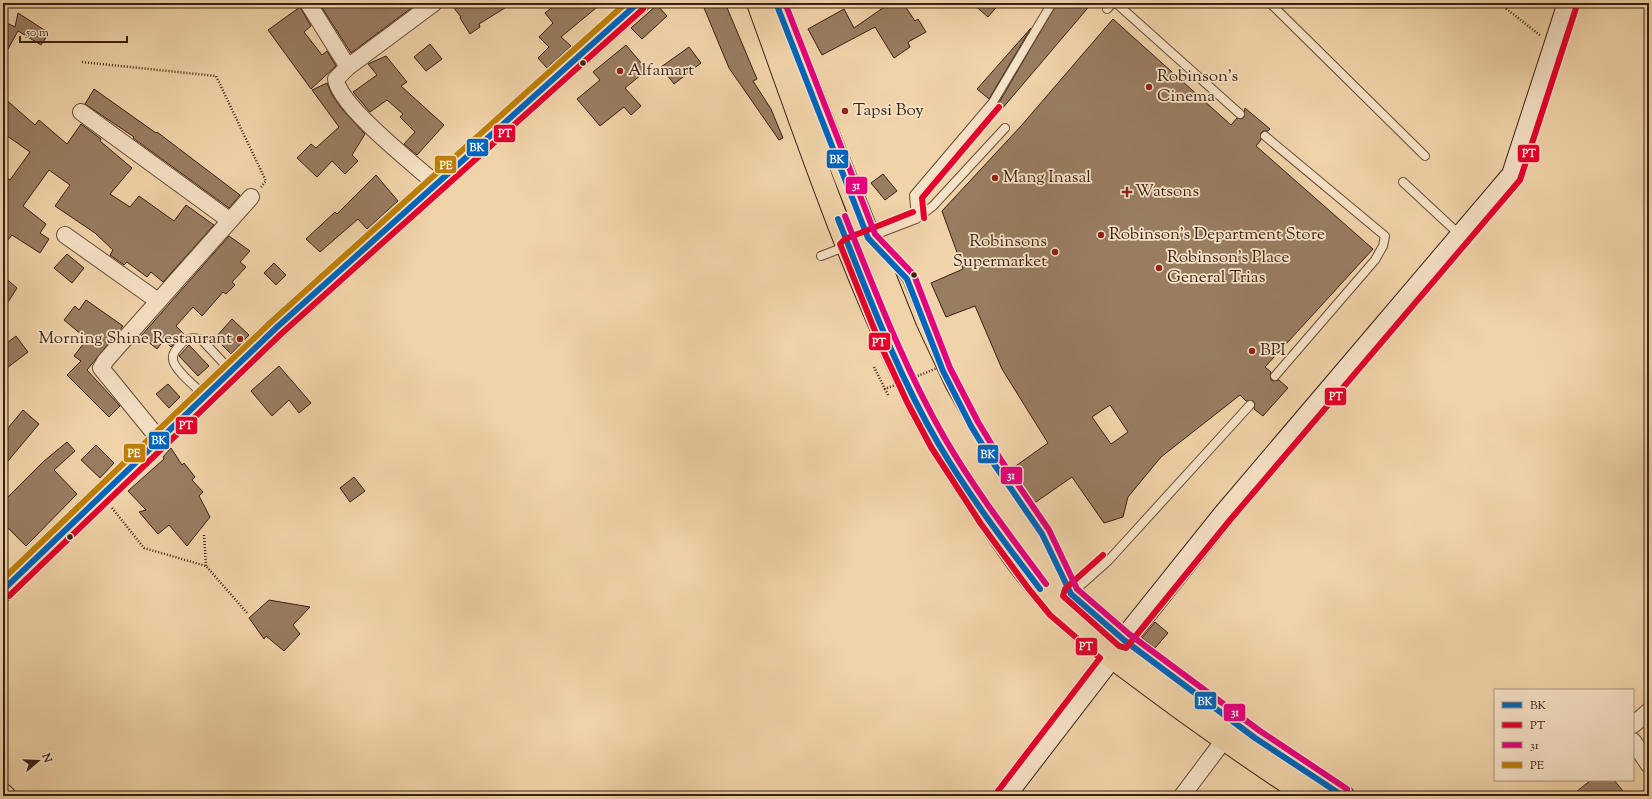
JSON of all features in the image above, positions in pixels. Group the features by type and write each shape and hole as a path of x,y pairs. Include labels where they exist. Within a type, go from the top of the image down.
{"main road":[{"path":"758,3 858,242 906,330 936,394 958,433 1031,544 1071,594 1124,640 1254,738 1343,796"},
{"path":"776,3 858,242 888,343 914,399 938,443 960,478 1005,544 1034,583 1056,609 1111,657 1228,743 1308,796"}],"street":[{"path":"308,3 348,67"},
{"path":"434,3 348,67 336,79 339,90 356,112 436,184"},
{"path":"3,590 276,328 638,3"},
{"path":"1004,796 1124,640 1224,515 1513,176 1569,3"},
{"path":"81,112 229,220"},
{"path":"159,439 102,368 106,360 251,197"},
{"path":"65,235 158,301"},
{"path":"1634,724 1649,711"},
{"path":"1634,742 1649,765"},
{"path":"1182,796 1228,743"},
{"path":"1195,796 1228,743"}],"lane":[{"path":"916,219 914,195 992,102 1052,3"},
{"path":"1107,9 1115,3 1240,114"},
{"path":"1270,3 1425,156"},
{"path":"821,256 916,219 933,206 1005,128"},
{"path":"1265,136 1385,236 1383,246 1375,260 1275,376"},
{"path":"1403,182 1461,236"},
{"path":"205,396 177,368 173,359 174,351 187,339 195,338 202,340 231,371"},
{"path":"1071,594 1108,561 1250,405"}],"path":[{"path":"1499,3 1556,46"},
{"path":"82,62 216,76 266,181 251,197"},
{"path":"885,388 950,363 952,370"},
{"path":"874,367 888,395"},
{"path":"101,495 144,548 206,566 248,614"},
{"path":"204,535 206,566"}],"building":[{"path":"319,3 418,3 351,53"},
{"path":"450,3 513,3 479,24 480,27 470,34 460,18 461,17"},
{"path":"557,3 602,3 561,37 571,46 547,68 538,58 549,47 539,37 553,23 545,13"},
{"path":"702,3 725,3 757,79 753,81 771,109 783,138 779,140 729,68"},
{"path":"890,3 903,3 915,21 918,19 926,32 908,42 910,47 894,58 875,27 822,55 808,29 844,9 854,28"},
{"path":"972,3 1000,3 988,17"},
{"path":"1057,3 1092,3 1001,110 997,106"},
{"path":"657,5 667,16 642,39 631,28"},
{"path":"300,7 311,26 304,32 322,55 327,51 336,66 311,89 268,30"},
{"path":"18,13 49,33 41,45 18,31 3,58 3,21 15,27"},
{"name":"Robinson's Place General Trias","path":"1113,19 1231,125 1237,118 1241,119 1244,117 1245,108 1270,129 1261,133 1261,140 1256,146 1373,249 1265,367 1271,372 1271,380 1279,380 1288,388 1263,416 1254,409 1255,404 1253,401 1246,401 1240,395 1161,457 1128,497 1123,517 1104,523 1072,477 1033,504 1010,470 1048,443 1002,369 975,306 946,317 931,283 963,269 942,211 1021,126","holes":["1110,405 1128,432 1111,444 1092,417"]},
{"path":"1031,28 989,99 977,89"},
{"path":"430,44 442,59 426,71 414,57"},
{"path":"626,45 647,70 625,88 641,106 631,115 624,107 600,126 577,99 600,80 593,72"},
{"path":"689,47 701,63 674,84 661,67"},
{"path":"386,56 407,82 401,86 444,125 417,155 404,144 415,132 400,117 403,114 387,100 370,112 353,92 377,75 368,64"},
{"path":"327,83 332,95 342,109 365,134 352,155 358,161 345,174 332,161 317,177 297,158 311,144 316,148 339,127 312,90"},
{"path":"94,89 156,133 157,132 240,195 229,208 133,138 134,137 85,104"},
{"path":"3,97 35,125 39,120 67,144 81,124 101,139 100,141 132,168 110,194 130,207 139,196 174,221 186,205 214,225 163,282 151,272 147,277 127,262 124,265 110,255 113,250 95,233 55,206 70,185 49,170 23,206 46,224 40,233 49,239 40,253 12,235 3,246 3,174 10,180 30,152 3,133"},
{"path":"883,174 897,191 885,200 871,183"},
{"path":"376,175 398,201 367,229 358,219 320,252 306,239 335,212 337,214"},
{"path":"229,236 250,251 240,262 246,267 232,282 235,285 226,294 223,292 202,316 193,307 176,326 184,334 171,347 164,340 157,349 141,336"},
{"path":"67,254 84,268 72,283 54,268"},
{"path":"274,263 286,275 276,285 264,273"},
{"path":"3,276 17,288 3,310"},
{"path":"86,300 123,326 87,370 120,406 109,417 67,375 81,361 74,356 87,339 64,320 75,306 79,310"},
{"path":"232,319 249,335 231,354 215,338"},
{"path":"16,336 28,352 3,371 3,346"},
{"path":"189,345 209,366 198,376 179,356"},
{"path":"279,366 311,403 299,413 289,400 272,416 251,391"},
{"path":"168,384 180,397 169,408 156,394"},
{"path":"23,410 39,424 3,467 3,434"},
{"path":"67,442 75,451 54,470 77,494 26,546 3,523 3,502 44,461"},
{"path":"96,445 114,463 100,478 81,460"},
{"path":"171,448 182,465 184,463 195,477 192,480 203,492 199,496 210,517 187,546 169,525 158,534 139,512 146,510 128,491 164,459 163,457"},
{"path":"354,477 365,491 350,502 340,488"},
{"path":"269,600 310,607 293,625 300,634 284,651 266,636 264,639 249,618"},
{"path":"1155,622 1168,633 1155,648 1142,638"},
{"path":"1590,781 1615,781 1627,796 1571,796"}],"transit line":[{"name":"PE","path":"3,579 271,322 626,3"},
{"name":"BK","path":"3,590 276,328 638,3"},
{"name":"BK","path":"776,3 868,238 907,279 943,371 971,426 994,464 1042,534 1071,594 1124,640 1255,738 1343,796"},
{"name":"31","path":"785,3 875,234 914,275 950,368 978,422 1001,460 1049,530 1077,589 1129,634 1260,731 1347,789"},
{"name":"PT","path":"1103,555 1065,589 1063,596 1119,646 1126,648 1230,520 1520,180 1577,5"},
{"name":"PT","path":"9,596 281,334 643,9"},
{"name":"PT","path":"924,218 922,198 999,107"},
{"name":"PT","path":"913,212 845,239 840,244 881,346 907,402 931,447 981,524 1028,588 1050,615 1100,658 998,791"},
{"name":"31","path":"845,216 903,356 929,410 968,475 993,512 1046,584"},
{"name":"BK","path":"838,219 896,361 923,416 938,443 974,499 1040,589"}],"place":[{"name":"Alfamart","path":"620,71"},
{"name":"Robinson's Cinema","path":"1149,87"},
{"name":"Tapsi Boy","path":"845,111"},
{"name":"Mang Inasal","path":"995,178"},
{"name":"Watsons","path":"1127,192"},
{"name":"Robinson's Department Store","path":"1101,235"},
{"name":"Robinsons Supermarket","path":"1055,252"},
{"name":"Robinson's Place General Trias","path":"1159,268"},
{"name":"Morning Shine Restaurant","path":"240,339"},
{"name":"BPI","path":"1252,351"}]}
